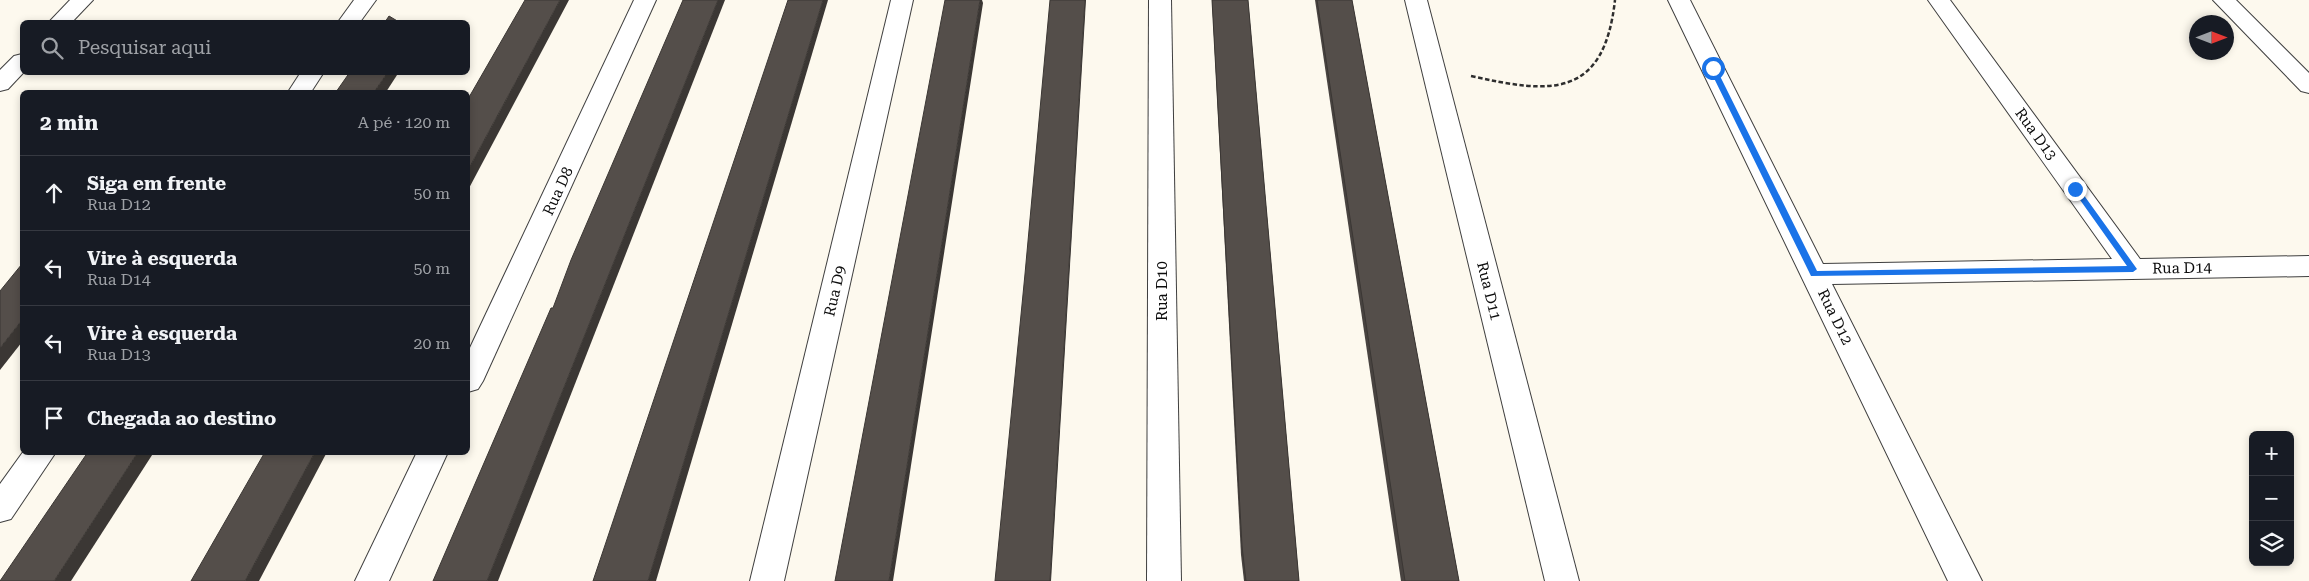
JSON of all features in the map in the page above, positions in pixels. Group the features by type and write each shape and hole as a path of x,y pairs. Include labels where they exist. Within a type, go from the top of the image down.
{"street":[{"path":"62,20 82,0"},
{"path":"350,20 365,0"},
{"name":"Rua D8","path":"470,377 552,204 645,0"},
{"name":"Rua D9","path":"767,581 902,0"},
{"name":"Rua D10","path":"1160,0 1164,581"},
{"name":"Rua D11","path":"1416,0 1562,581"},
{"name":"Rua D12","path":"1679,0 1964,581"},
{"name":"Rua D13","path":"1939,0 2133,269"},
{"path":"2224,0 2309,86"},
{"path":"0,84 20,63"},
{"path":"300,90 311,75"},
{"name":"Rua D14","path":"1814,274 2309,266"},
{"path":"0,509 39,455"},
{"path":"372,581 432,455"}],"path":[{"path":"1432,64 1461,74 1503,84 1542,86 1567,84 1592,67 1606,47 1615,0"}],"building":[{"path":"525,0 560,0 470,166 470,96"},
{"path":"683,0 718,0 487,581 433,581 551,308 553,308 571,260"},
{"path":"788,0 823,0 648,581 593,581"},
{"path":"945,0 980,0 889,581 835,581"},
{"path":"1050,0 1085,0 1050,581 995,581 1025,274"},
{"path":"1212,0 1248,0 1299,581 1246,581 1242,546"},
{"path":"1317,0 1352,0 1459,581 1405,581"},
{"path":"389,16 396,20 386,20"},
{"path":"348,75 386,75 375,90 337,90"},
{"path":"20,266 20,323 0,348 0,291"},
{"path":"86,455 136,455 54,581 0,581"},
{"path":"263,455 313,455 245,581 191,581"}],"route":[{"path":"1713,68 1814,274 2133,269 2075,189"}]}
